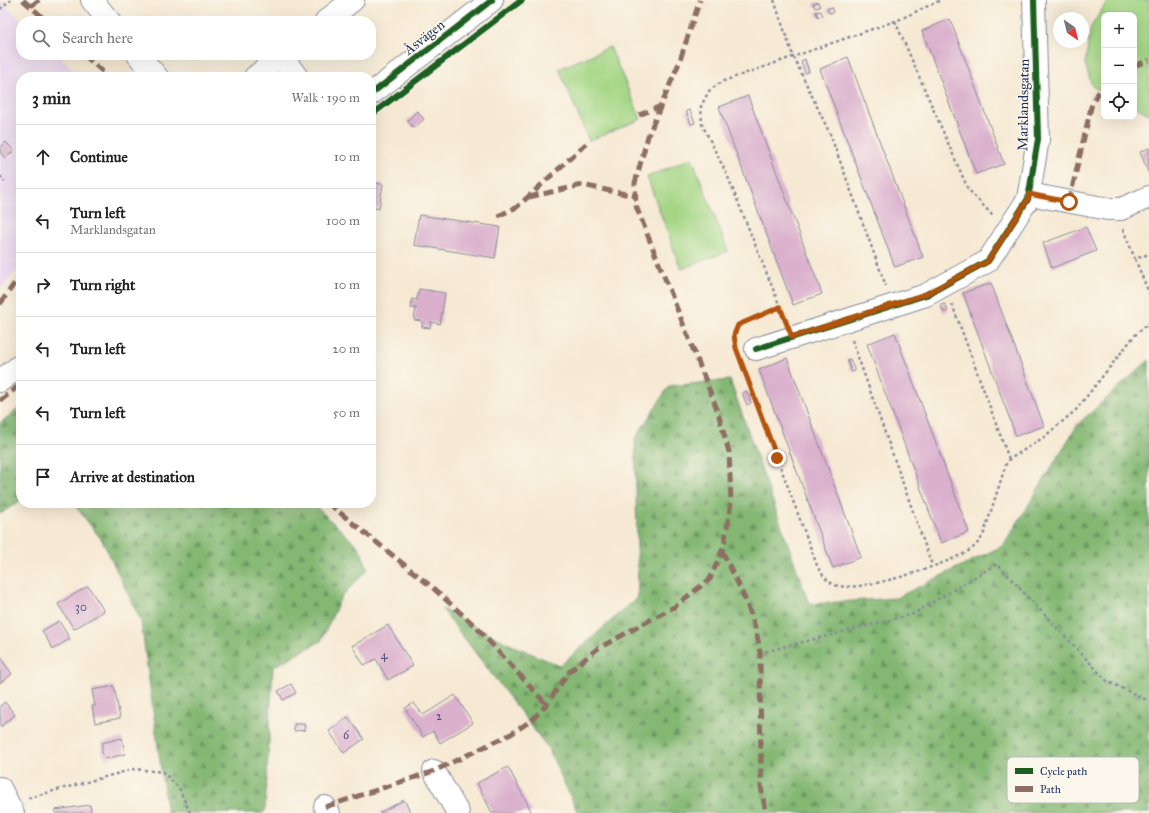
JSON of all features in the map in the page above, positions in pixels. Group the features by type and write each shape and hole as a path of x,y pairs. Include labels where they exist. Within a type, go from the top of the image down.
{"street":[{"path":"92,0 105,16"},
{"path":"332,16 353,0"},
{"name":"Åsvägen","path":"376,90 492,0"},
{"name":"Marklandsgatan","path":"745,353 926,294 988,261 1028,199 1029,194 1038,139 1034,0"},
{"path":"142,60 153,72"},
{"path":"261,72 276,60"},
{"path":"285,60 294,72"},
{"path":"1029,194 1101,208 1116,209 1121,209 1149,197"},
{"path":"0,381 16,369"},
{"path":"434,771 458,813"}],"path":[{"path":"0,9 11,0"},
{"path":"774,0 793,56 830,134 893,305"},
{"path":"792,337 728,177 702,124 702,106 709,91 721,82 762,69 793,56 895,21 941,0"},
{"path":"895,21 968,189 979,202 1009,229"},
{"path":"0,176 5,182"},
{"path":"1116,209 1149,293"},
{"path":"1135,259 1149,254"},
{"path":"945,284 1009,459"},
{"path":"780,307 738,325 734,335 745,353 818,568 826,581 836,585 868,585 891,580 932,566 971,549 983,536 1007,461 1044,437 1076,410 1135,335 1149,323"},
{"path":"845,320 932,566"},
{"path":"760,653 913,614 997,564 1107,682 1149,701"},
{"path":"7,801 134,769 162,772 179,788 190,813"}],"shaded area":[{"path":"0,0 17,16 16,60 63,60 76,72 16,72 16,271 0,290"}],"green space":[{"path":"1108,0 1149,0 1149,114 1137,108 1137,12 1101,12 1101,91 1092,86 1085,63 1088,48 1089,48 1091,27"},
{"path":"610,47 641,119 589,141 559,69"},
{"path":"692,158 728,251 681,269 647,177"},
{"path":"1149,360 1149,813 578,813 548,748 442,609 507,643 560,666 638,597 635,439 669,386 730,380 809,604 896,598 1004,545 1078,424"},
{"path":"16,411 16,503 0,514 0,423"},
{"path":"77,508 317,508 359,547 368,569 341,597 321,641 273,667 265,811 263,813 167,813 141,621 102,540"}],"building":[{"path":"818,2 820,7 815,8 813,4"},
{"path":"832,7 834,12 829,13 827,9"},
{"path":"821,11 823,16 818,17 816,12"},
{"path":"950,19 1004,164 976,174 922,31"},
{"path":"848,57 923,257 895,267 820,69"},
{"path":"805,59 809,72 805,73 801,61"},
{"path":"748,96 822,294 793,305 719,107"},
{"path":"690,110 695,123 691,124 686,111"},
{"path":"417,111 424,119 414,128 407,121"},
{"path":"6,142 14,151 5,158 0,152 0,148"},
{"path":"1149,148 1149,174 1140,152"},
{"path":"376,183 383,184 379,209 376,208"},
{"path":"419,215 500,227 495,258 414,245"},
{"path":"1086,227 1096,251 1052,268 1043,243"},
{"path":"991,283 1044,426 1016,436 963,293"},
{"path":"419,289 445,293 440,324 431,322 430,328 422,327 422,321 414,320 416,308 411,308 412,299 417,300"},
{"path":"945,304 948,311 943,312 941,305"},
{"path":"895,333 969,532 941,543 867,344"},
{"path":"787,358 861,557 833,568 759,370"},
{"path":"850,359 855,371 852,372 847,360"},
{"path":"747,391 751,403 747,405 742,393"},
{"path":"88,586 104,611 74,629 58,604"},
{"path":"59,621 70,639 53,649 42,631"},
{"path":"388,625 413,666 388,680 376,659 364,665 352,646"},
{"path":"0,657 12,674 0,683"},
{"path":"291,684 296,693 283,700 278,691"},
{"path":"114,686 120,718 95,723 92,706 95,706 92,690"},
{"path":"455,695 473,723 440,743 433,731 423,737 405,708 414,703 423,715"},
{"path":"5,702 15,715 0,727 0,706"},
{"path":"348,717 364,739 344,753 329,731"},
{"path":"294,724 304,724 305,730 294,731"},
{"path":"122,738 125,754 105,759 102,752 102,743"},
{"path":"508,767 532,813 492,813 477,783"},
{"path":"404,800 411,813 379,813"},
{"path":"90,805 91,813 55,813 55,810"}],"marked path":[{"path":"23,0 41,16"},
{"path":"31,6 39,0"},
{"path":"325,807 434,771 511,734 532,720 546,705 569,672 597,649 674,607 710,579 724,546 731,503 729,452 717,409 636,206 635,183 648,136 679,63 700,0"},
{"path":"90,60 103,72"},
{"path":"1137,65 1149,60"},
{"path":"1069,202 1092,103 1101,89"},
{"path":"639,115 661,106"},
{"path":"498,216 517,207 589,141"},
{"path":"529,197 582,185 635,196"},
{"path":"0,304 16,281"},
{"path":"0,401 16,388"},
{"path":"334,508 433,588 476,627 546,704"},
{"path":"722,551 746,600 758,640 760,653 761,787 766,813"}],"cycle path":[{"path":"376,90 492,0"},
{"path":"376,111 522,0"},
{"path":"756,349 926,295 988,261 1028,199 1038,139 1034,0"}],"route":[{"path":"777,458 736,348 734,335 738,325 780,307 792,337 926,294 988,261 1028,199 1029,194 1069,202"}]}
